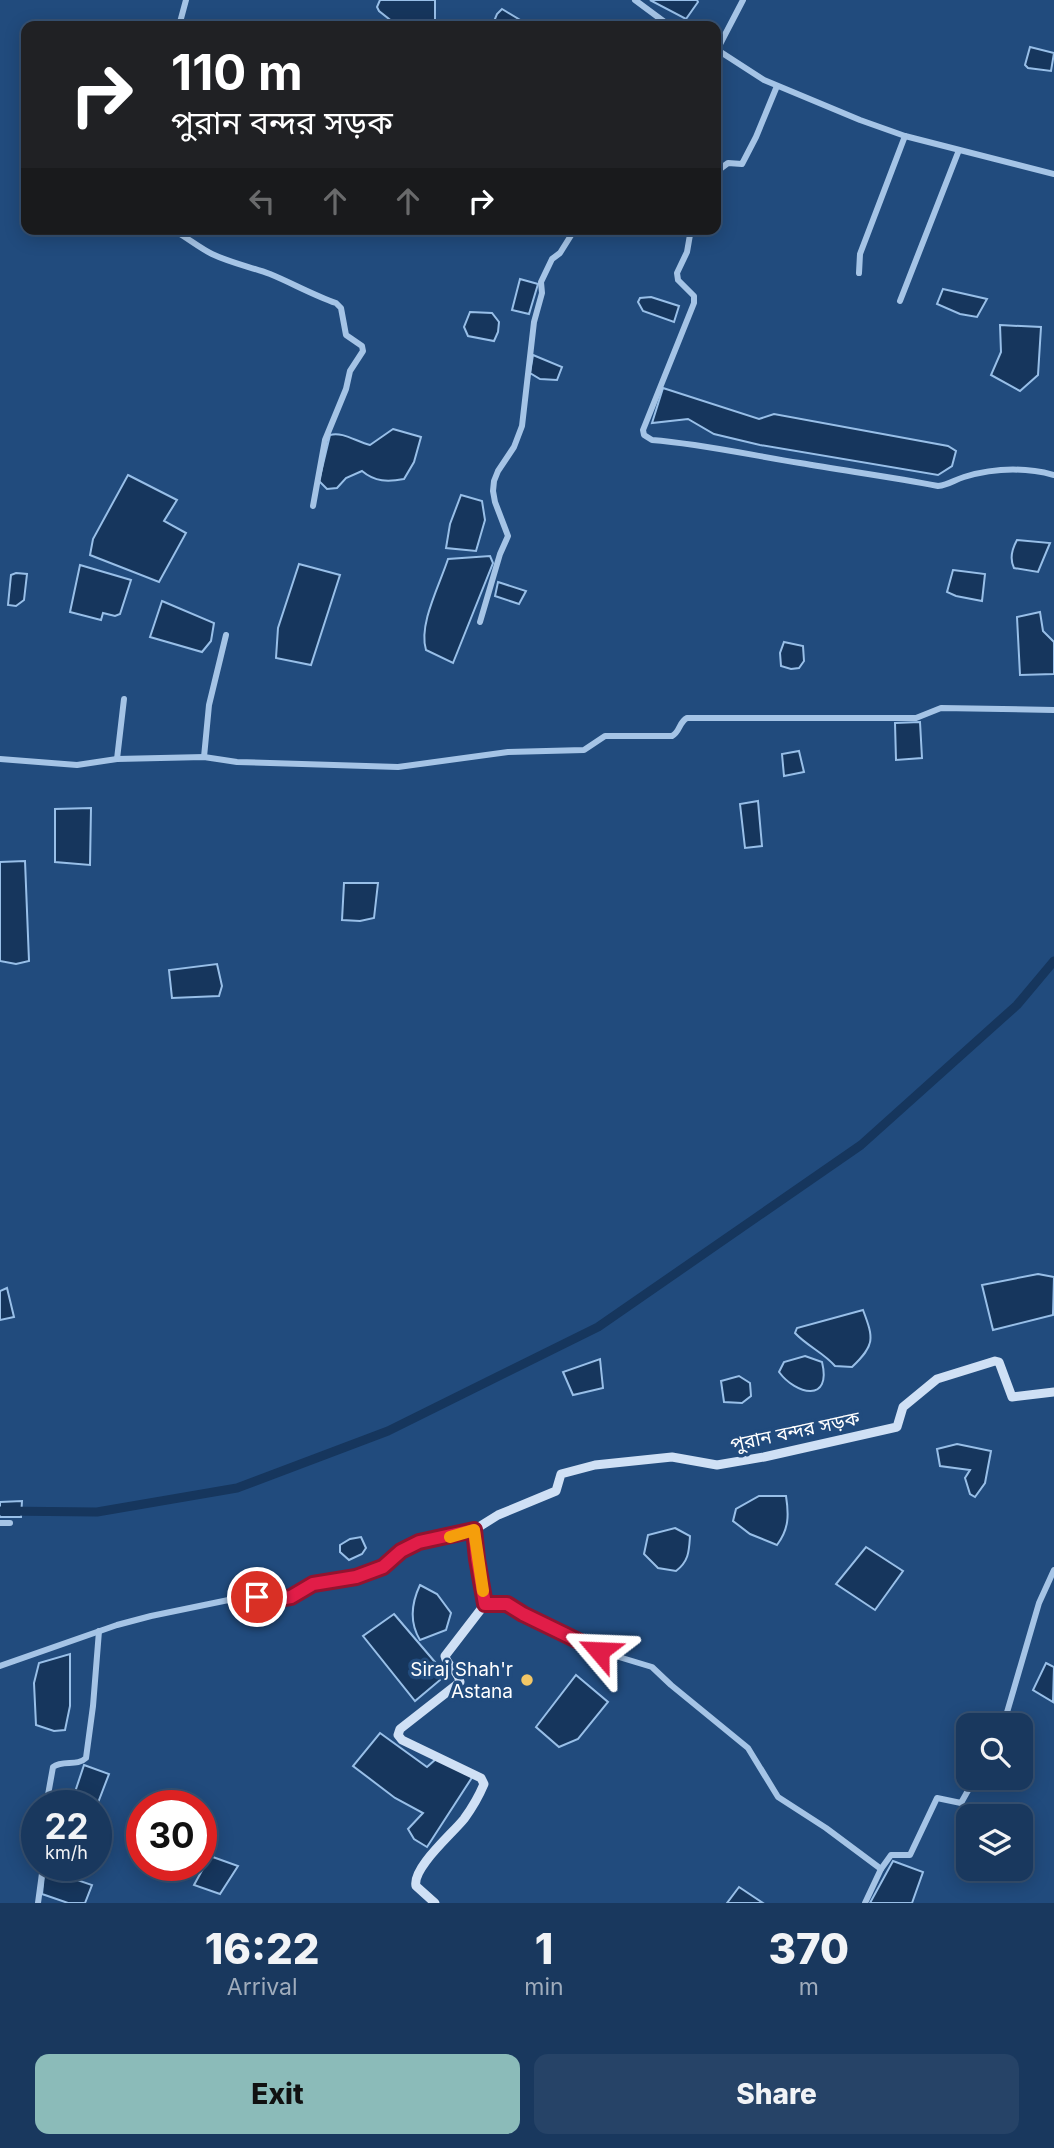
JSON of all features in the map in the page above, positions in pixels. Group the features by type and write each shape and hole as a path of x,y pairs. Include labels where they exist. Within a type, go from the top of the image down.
{"street":[{"path":"180,21 186,0"},
{"path":"635,0 660,21"},
{"path":"721,42 743,0"},
{"path":"721,52 777,86 905,136 1054,174"},
{"path":"721,168 727,163 742,164 777,86"},
{"path":"859,273 860,254 905,136"},
{"path":"900,301 959,150"},
{"path":"182,235 210,253 336,303 341,308 346,335 362,346 363,351 350,371 346,389 325,440 313,506"},
{"path":"480,622 508,536 495,502 494,481 514,447 522,426 541,282 552,260 571,235"},
{"path":"690,235 687,252 677,273 678,280 694,296 694,303 643,430 644,435 652,440 728,449 938,486 950,485 960,478 990,470 1032,469 1054,475"},
{"path":"204,757 209,705 226,635"},
{"path":"117,759 124,699"},
{"path":"0,759 77,765 117,759 204,757 237,762 398,767 508,752 584,750 605,736 672,736 677,732 681,721 687,718 916,718 941,708 1054,709"},
{"name":"পুরান বন্দর সড়ক","path":"474,1530 498,1515 556,1490 561,1474 595,1465 672,1457 717,1465 897,1427 903,1407 937,1379 995,1361 999,1362 1012,1396 1054,1392"},
{"path":"0,1523 10,1523"},
{"path":"0,1666 140,1619 236,1598 275,1600 291,1597 313,1584 356,1577 383,1567 401,1551 419,1542 474,1530 485,1604 445,1656 460,1682 400,1729 398,1734 402,1740 481,1778 484,1784 466,1816 415,1878 416,1886 435,1903"},
{"path":"1007,1713 1039,1603 1054,1570"},
{"path":"485,1604 507,1604 599,1651 652,1667 748,1748 778,1797 881,1869"},
{"path":"49,1790 53,1767 61,1763 80,1763 86,1758 99,1631"},
{"path":"865,1903 881,1869 891,1856 910,1855 937,1798 961,1803 968,1790"},
{"path":"38,1903 41,1881"}],"water":[{"path":"380,0 435,0 435,19 392,21 377,7"},
{"path":"650,0 697,0 698,2 686,19"},
{"path":"502,9 522,21 494,21"},
{"path":"1030,47 1054,53 1051,71 1028,68 1025,65"},
{"path":"520,279 538,284 529,314 512,310"},
{"path":"943,289 987,299 977,317 960,314 937,304"},
{"path":"651,297 679,306 674,322 643,311 638,302 640,298"},
{"path":"470,312 492,313 499,322 494,341 468,336 464,327"},
{"path":"1000,325 1041,327 1038,375 1020,391 991,375 1001,352"},
{"path":"533,355 562,367 557,380 540,379 530,373"},
{"path":"663,388 759,419 774,414 948,446 956,451 952,466 938,475 760,445 714,434 688,419 652,423"},
{"path":"393,429 421,437 414,462 404,479 382,480 362,471 346,478 337,488 327,489 319,481 330,435 345,436 370,445"},
{"path":"128,475 177,500 164,521 186,533 159,582 90,555 93,539"},
{"path":"461,495 482,501 485,520 476,551 446,548 450,524"},
{"path":"1017,540 1050,543 1038,572 1014,568 1012,554"},
{"path":"490,556 493,563 453,663 426,650 424,640 427,617 448,559"},
{"path":"299,564 340,575 311,665 276,658 278,628"},
{"path":"80,565 131,580 120,614 115,616 103,613 101,620 70,612"},
{"path":"953,570 985,574 982,601 947,592"},
{"path":"27,574 24,600 16,606 8,605 11,575"},
{"path":"498,582 526,591 519,604 495,596"},
{"path":"162,601 214,623 211,641 202,652 150,637"},
{"path":"1040,612 1043,631 1054,642 1054,674 1020,675 1017,617"},
{"path":"784,642 803,646 804,661 799,668 781,666 780,653"},
{"path":"920,722 922,758 896,760 895,723"},
{"path":"799,751 804,772 784,776 782,754"},
{"path":"758,801 762,846 745,848 740,804"},
{"path":"91,808 90,865 55,862 55,809"},
{"path":"25,861 29,961 16,964 0,961 0,862"},
{"path":"344,883 378,883 374,918 360,921 342,920"},
{"path":"217,964 222,986 219,996 172,998 169,970"},
{"path":"1038,1274 1054,1277 1053,1315 993,1330 982,1285"},
{"path":"7,1288 14,1317 0,1320 0,1291"},
{"path":"863,1310 870,1341 865,1353 852,1367 835,1366 795,1333 797,1328"},
{"path":"805,1356 822,1362 822,1384 811,1391 794,1386 779,1372 784,1362"},
{"path":"600,1359 603,1388 573,1395 563,1372"},
{"path":"739,1376 750,1383 751,1396 742,1403 724,1402 721,1381"},
{"path":"957,1444 991,1451 985,1483 975,1497 970,1494 965,1478 970,1470 940,1466 937,1449"},
{"path":"759,1496 786,1496 787,1522 777,1545 750,1534 733,1521 736,1509"},
{"path":"22,1501 21,1517 0,1517 0,1502"},
{"path":"675,1528 690,1536 686,1559 676,1571 658,1568 644,1554 648,1535"},
{"path":"361,1537 366,1548 362,1554 349,1560 340,1552 340,1545"},
{"path":"866,1547 903,1571 875,1610 836,1584"},
{"path":"420,1585 437,1594 451,1613 446,1630 420,1640 412,1613"},
{"path":"394,1614 446,1675 415,1701 363,1636"},
{"path":"70,1654 70,1706 65,1730 54,1731 36,1725 34,1683 39,1663"},
{"path":"1046,1663 1054,1667 1053,1702 1033,1690"},
{"path":"576,1675 608,1702 578,1739 559,1747 536,1727"},
{"path":"380,1733 427,1767 436,1759 473,1776 427,1847 414,1839 408,1829 423,1813 395,1798 353,1766"},
{"path":"84,1765 109,1774 103,1790 76,1790"},
{"path":"217,1858 238,1866 220,1894 194,1885 196,1881 217,1881"},
{"path":"893,1861 923,1872 912,1903 870,1903"},
{"path":"43,1881 80,1881 92,1885 85,1903 68,1903 42,1894"},
{"path":"739,1887 763,1903 727,1903"}],"waterway":[{"path":"0,1511 97,1512 237,1488 388,1431 598,1327 861,1145 1017,1005 1054,961"}],"slow traffic":[{"path":"450,1537 474,1530 483,1591"}],"place":[{"name":"Siraj Shah'r Astana","path":"527,1680"}],"route":[{"path":"257,1597 275,1600 291,1597 313,1584 356,1577 383,1567 401,1551 419,1542 448,1538 474,1530 485,1604 507,1604 599,1651"}]}
